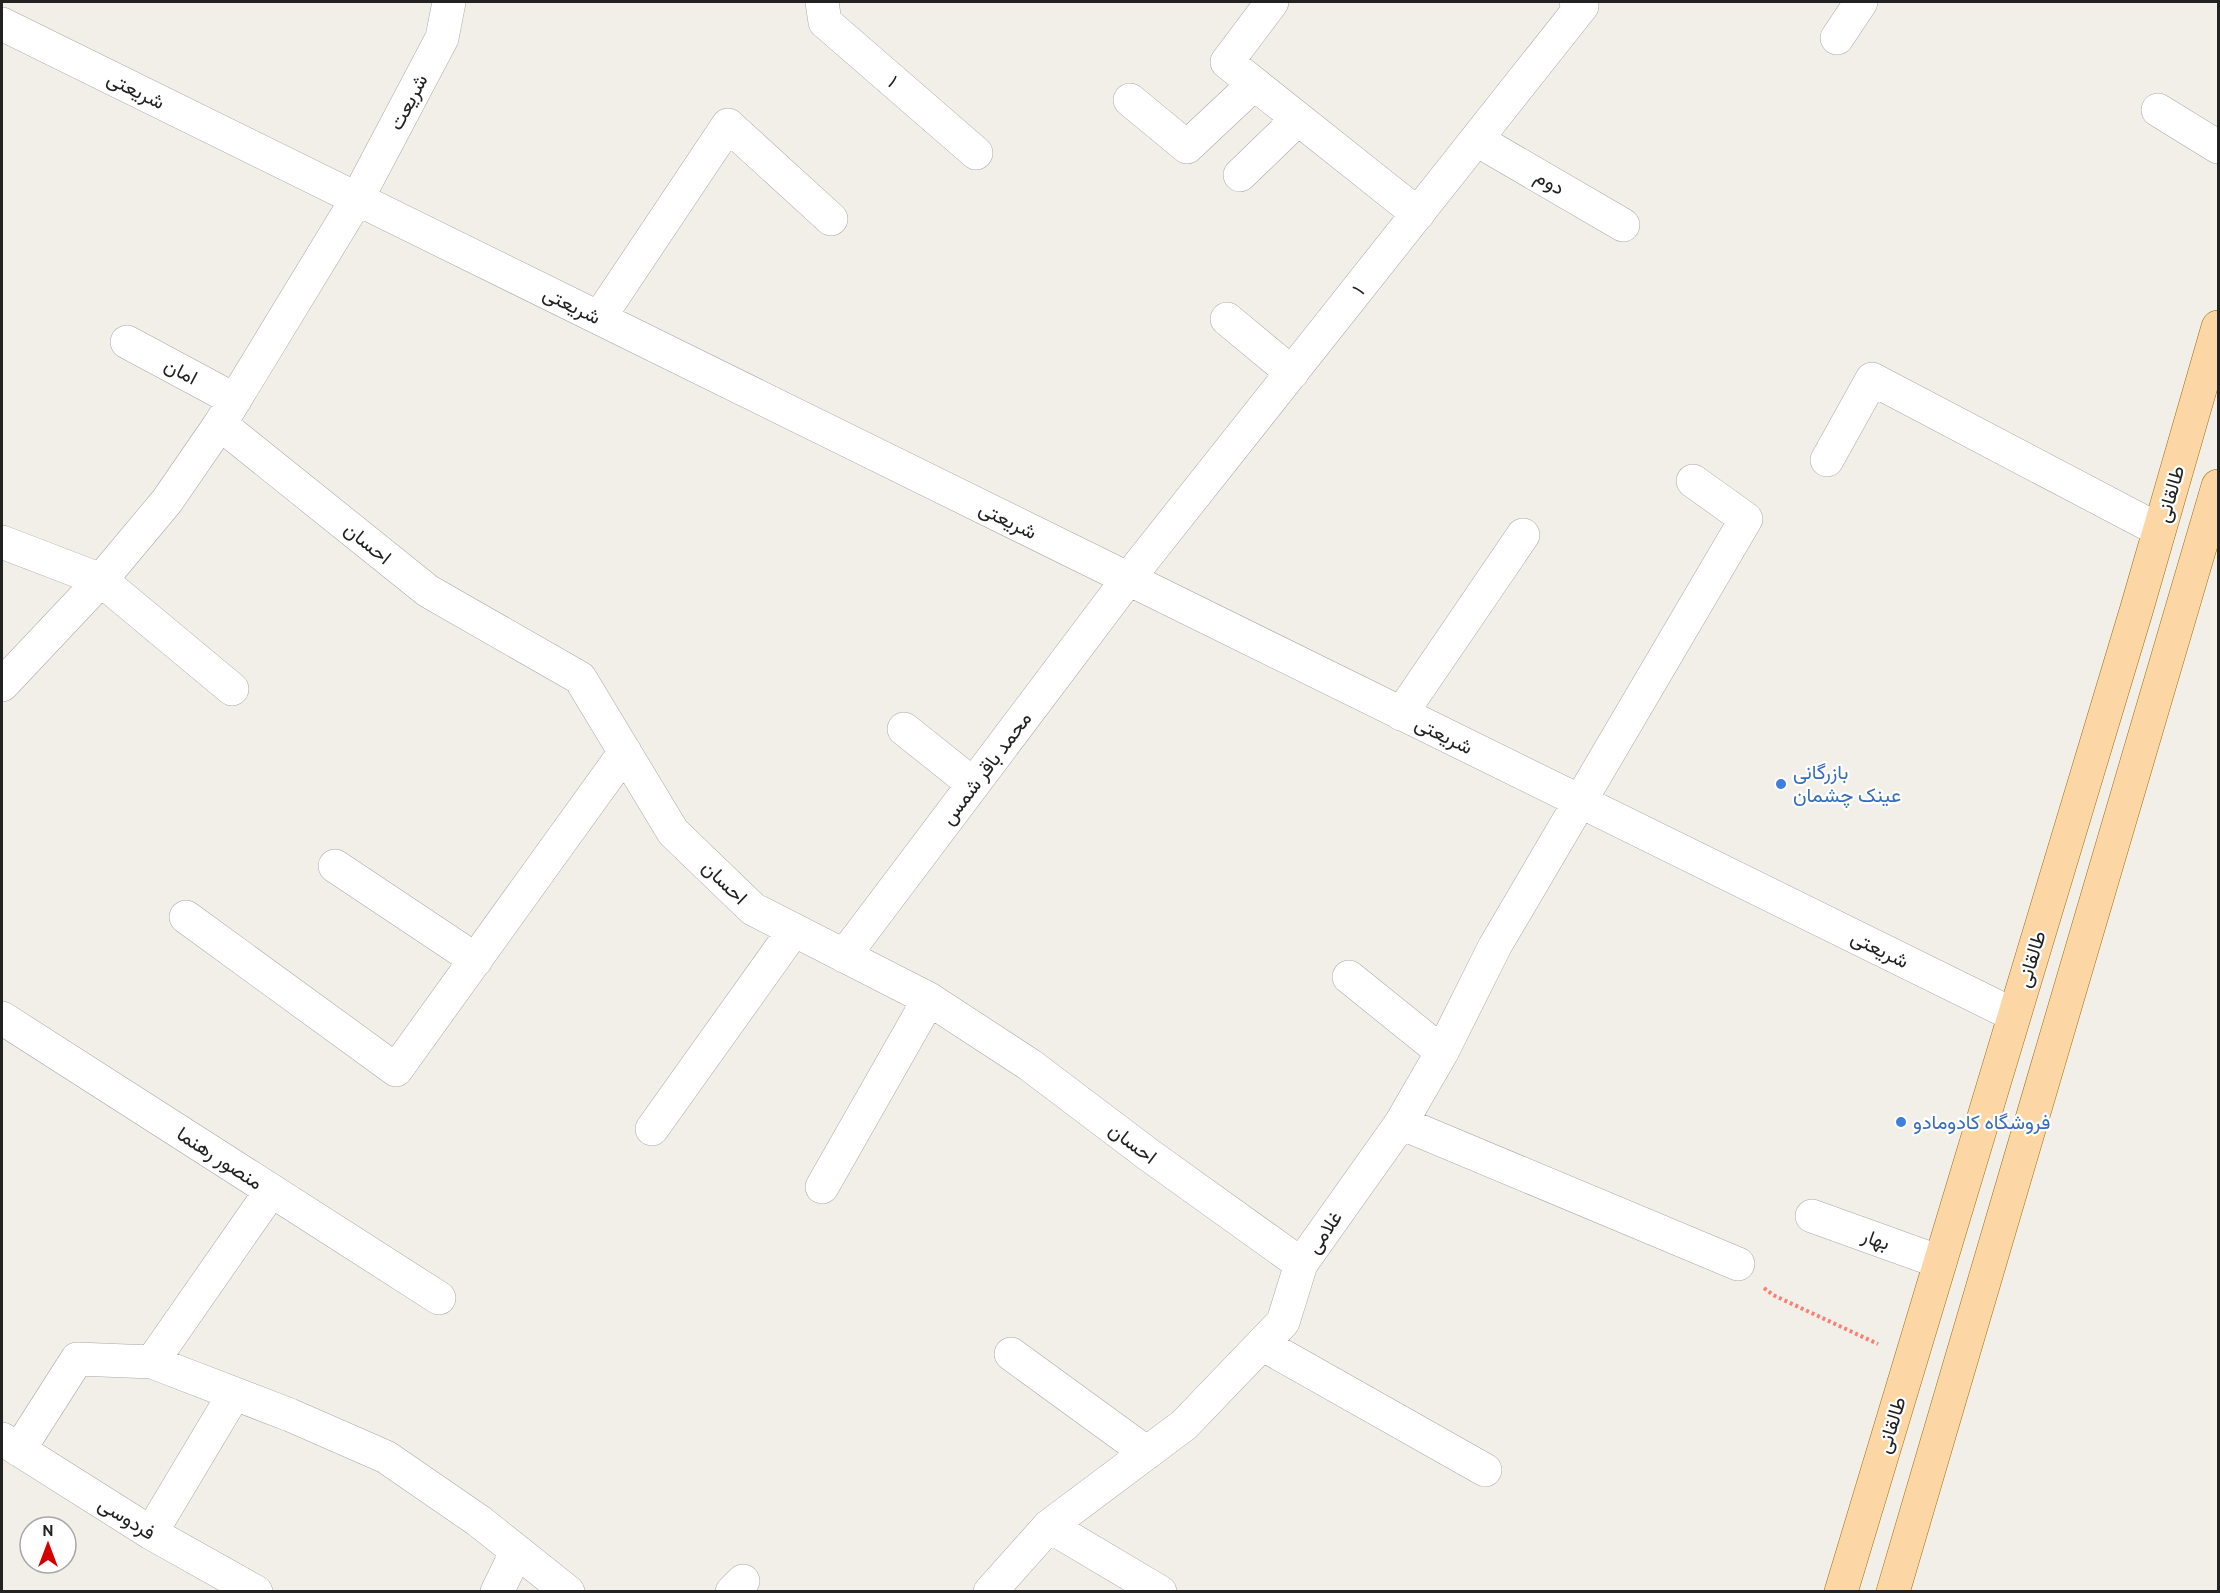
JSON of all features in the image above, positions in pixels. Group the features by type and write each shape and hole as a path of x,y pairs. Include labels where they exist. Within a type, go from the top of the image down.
{"main road":[{"name":"طالقانی","path":"1841,1592 2218,327"},
{"path":"1893,1592 2218,486"}],"street":[{"name":"شریعت","path":"2,684 101,580 167,501 228,412 357,199 442,38 449,2"},
{"name":"۱","path":"822,2 825,22 976,153"},
{"path":"1272,2 1227,62 1418,214"},
{"name":"۱","path":"1128,579 1582,6 1576,2"},
{"path":"1837,38 1862,2"},
{"name":"شریعتی","path":"2,24 2014,1015"},
{"path":"1130,100 1187,147 1254,84"},
{"path":"2158,110 2218,147"},
{"path":"1240,175 1298,119"},
{"path":"599,318 728,125 831,219"},
{"name":"دوم","path":"1476,140 1623,225"},
{"path":"1227,319 1292,373"},
{"name":"امان","path":"127,342 228,412"},
{"path":"1827,460 1872,379 2159,530"},
{"name":"احسان","path":"228,412 428,591 580,678 673,832 753,909 929,999 1030,1065 1149,1155 1301,1264"},
{"name":"غلامی","path":"990,1592 1049,1526 1184,1425 1282,1322 1301,1264 1401,1123 1442,1052 1495,946 1746,519 1693,481"},
{"path":"1401,714 1522,535"},
{"path":"2,542 101,580 232,689"},
{"name":"محمد باقر شمس","path":"843,956 1128,579"},
{"path":"904,729 973,784"},
{"path":"186,916 396,1070 625,752"},
{"path":"335,866 476,960"},
{"path":"652,1129 794,930"},
{"path":"1349,977 1442,1052"},
{"path":"822,1187 929,999"},
{"name":"منصور رهنما","path":"2,1018 439,1298"},
{"path":"1401,1123 1738,1264"},
{"path":"152,1362 272,1191"},
{"name":"بهار","path":"1812,1216 1940,1262"},
{"path":"1262,1344 1485,1470"},
{"path":"1011,1354 1147,1453"},
{"path":"10,1444 77,1359 152,1362 386,1457 479,1521 568,1592"},
{"path":"151,1533 234,1394"},
{"name":"فردوسی","path":"10,1444 151,1533 256,1592"},
{"path":"1049,1526 1160,1592"},
{"path":"497,1592 517,1551"}],"path":[{"path":"1738,1264 1773,1296 1911,1360"}],"place":[{"name":"بازرگانی عینک چشمان","path":"1781,784"},
{"name":"فروشگاه کادومادو","path":"1901,1122"}]}
